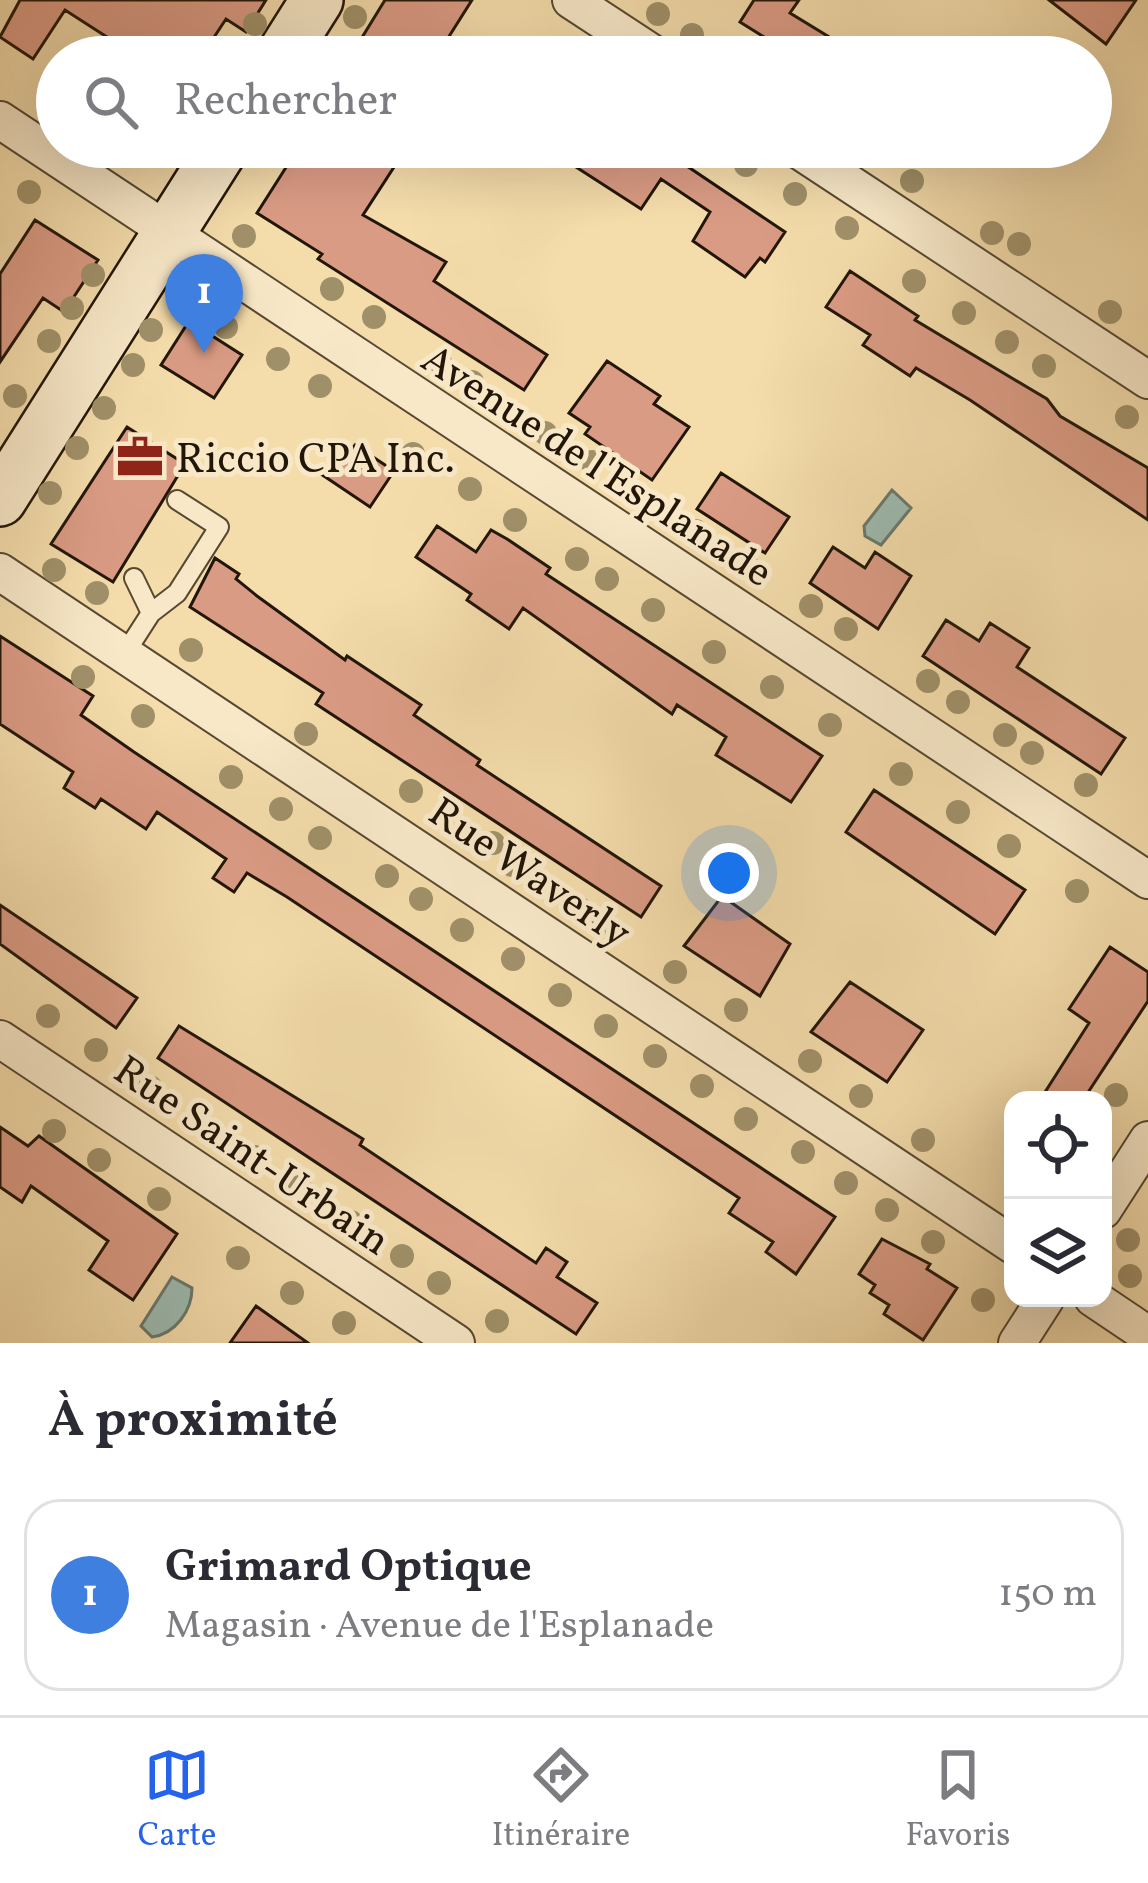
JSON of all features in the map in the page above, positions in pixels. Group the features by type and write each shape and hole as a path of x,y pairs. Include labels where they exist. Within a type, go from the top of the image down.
{"street":[{"path":"294,36 317,0"},
{"path":"572,0 626,36"},
{"name":"Avenue de l'Esplanade","path":"0,120 36,144"},
{"name":"Avenue de l'Esplanade","path":"71,168 1148,880"},
{"path":"0,500 211,168"},
{"path":"826,168 1148,380"},
{"name":"Rue Waverly","path":"0,572 1004,1239"},
{"name":"Rue Saint-Urbain","path":"0,1039 456,1343"},
{"path":"1110,1199 1148,1140"},
{"path":"1017,1343 1040,1307"},
{"path":"1106,1307 1148,1335"}],"lane":[{"path":"124,655 151,613 177,592 219,527 177,500"},
{"path":"134,578 151,613"}],"water":[{"path":"892,490 911,508 881,545 865,536 864,526"},
{"path":"172,1277 192,1288 189,1305 175,1326 152,1337 141,1326"}],"building":[{"path":"20,0 266,0 246,32 226,19 215,36 105,36 65,10 48,36 36,36 33,59 0,37"},
{"path":"385,0 472,0 449,36 363,36"},
{"path":"754,0 799,0 790,13 828,36 762,36 740,22"},
{"path":"1049,0 1136,0 1111,36 1096,36"},
{"path":"286,168 393,168 363,215 446,262 434,281 547,355 524,390 318,259 322,254 257,213"},
{"path":"578,168 690,168 785,232 765,262 760,258 745,277 693,241 710,212 661,179 641,209"},
{"path":"35,220 98,260 64,312 43,298 0,362 0,274"},
{"path":"850,271 918,316 915,320 1047,399 1060,416 1148,468 1148,520 970,400 916,368 910,376 863,345 870,335 826,307"},
{"path":"189,321 242,355 214,398 161,365"},
{"path":"607,361 660,396 654,404 689,427 652,480 585,434 590,427 569,413"},
{"path":"127,427 185,464 113,582 51,544"},
{"path":"342,443 352,449 355,445 394,471 370,507 321,474"},
{"path":"721,473 789,517 765,553 697,509"},
{"path":"437,526 476,552 491,530 507,539 550,568 546,574 822,756 791,802 716,755 726,737 677,705 672,714 523,608 509,629 467,600 471,594 416,557"},
{"path":"833,547 865,568 875,552 911,576 878,629 810,583"},
{"path":"215,558 239,574 236,579 257,596 345,660 347,656 421,705 414,715 480,760 477,765 661,886 641,917 316,704 323,693 190,607"},
{"path":"946,620 979,641 990,623 1029,648 1017,667 1125,738 1101,774 923,656"},
{"path":"0,636 93,696 81,715 134,752 835,1217 796,1274 766,1252 773,1242 729,1213 739,1198 287,897 247,873 234,892 213,878 226,859 157,812 146,829 101,799 95,808 64,788 73,772 0,724"},
{"path":"874,790 1025,890 995,934 846,832"},
{"path":"722,896 790,944 760,996 684,946"},
{"path":"0,905 137,998 116,1028 0,944"},
{"path":"1110,947 1148,972 1148,1001 1089,1091 1046,1091 1089,1023 1069,1009"},
{"path":"850,982 923,1030 887,1082 811,1032"},
{"path":"179,1026 363,1139 360,1145 536,1263 546,1248 567,1262 557,1277 597,1303 576,1334 158,1058"},
{"path":"0,1127 28,1146 39,1136 177,1234 133,1300 89,1270 108,1241 31,1186 22,1202 0,1187"},
{"path":"882,1239 930,1264 927,1269 957,1288 923,1340 884,1314 889,1305 870,1293 875,1285 859,1274"},
{"path":"256,1306 308,1343 230,1343"}],"place":[{"name":"Grimard Optique","path":"204,353"},
{"name":"Riccio CPA Inc.","path":"140,457"}]}
